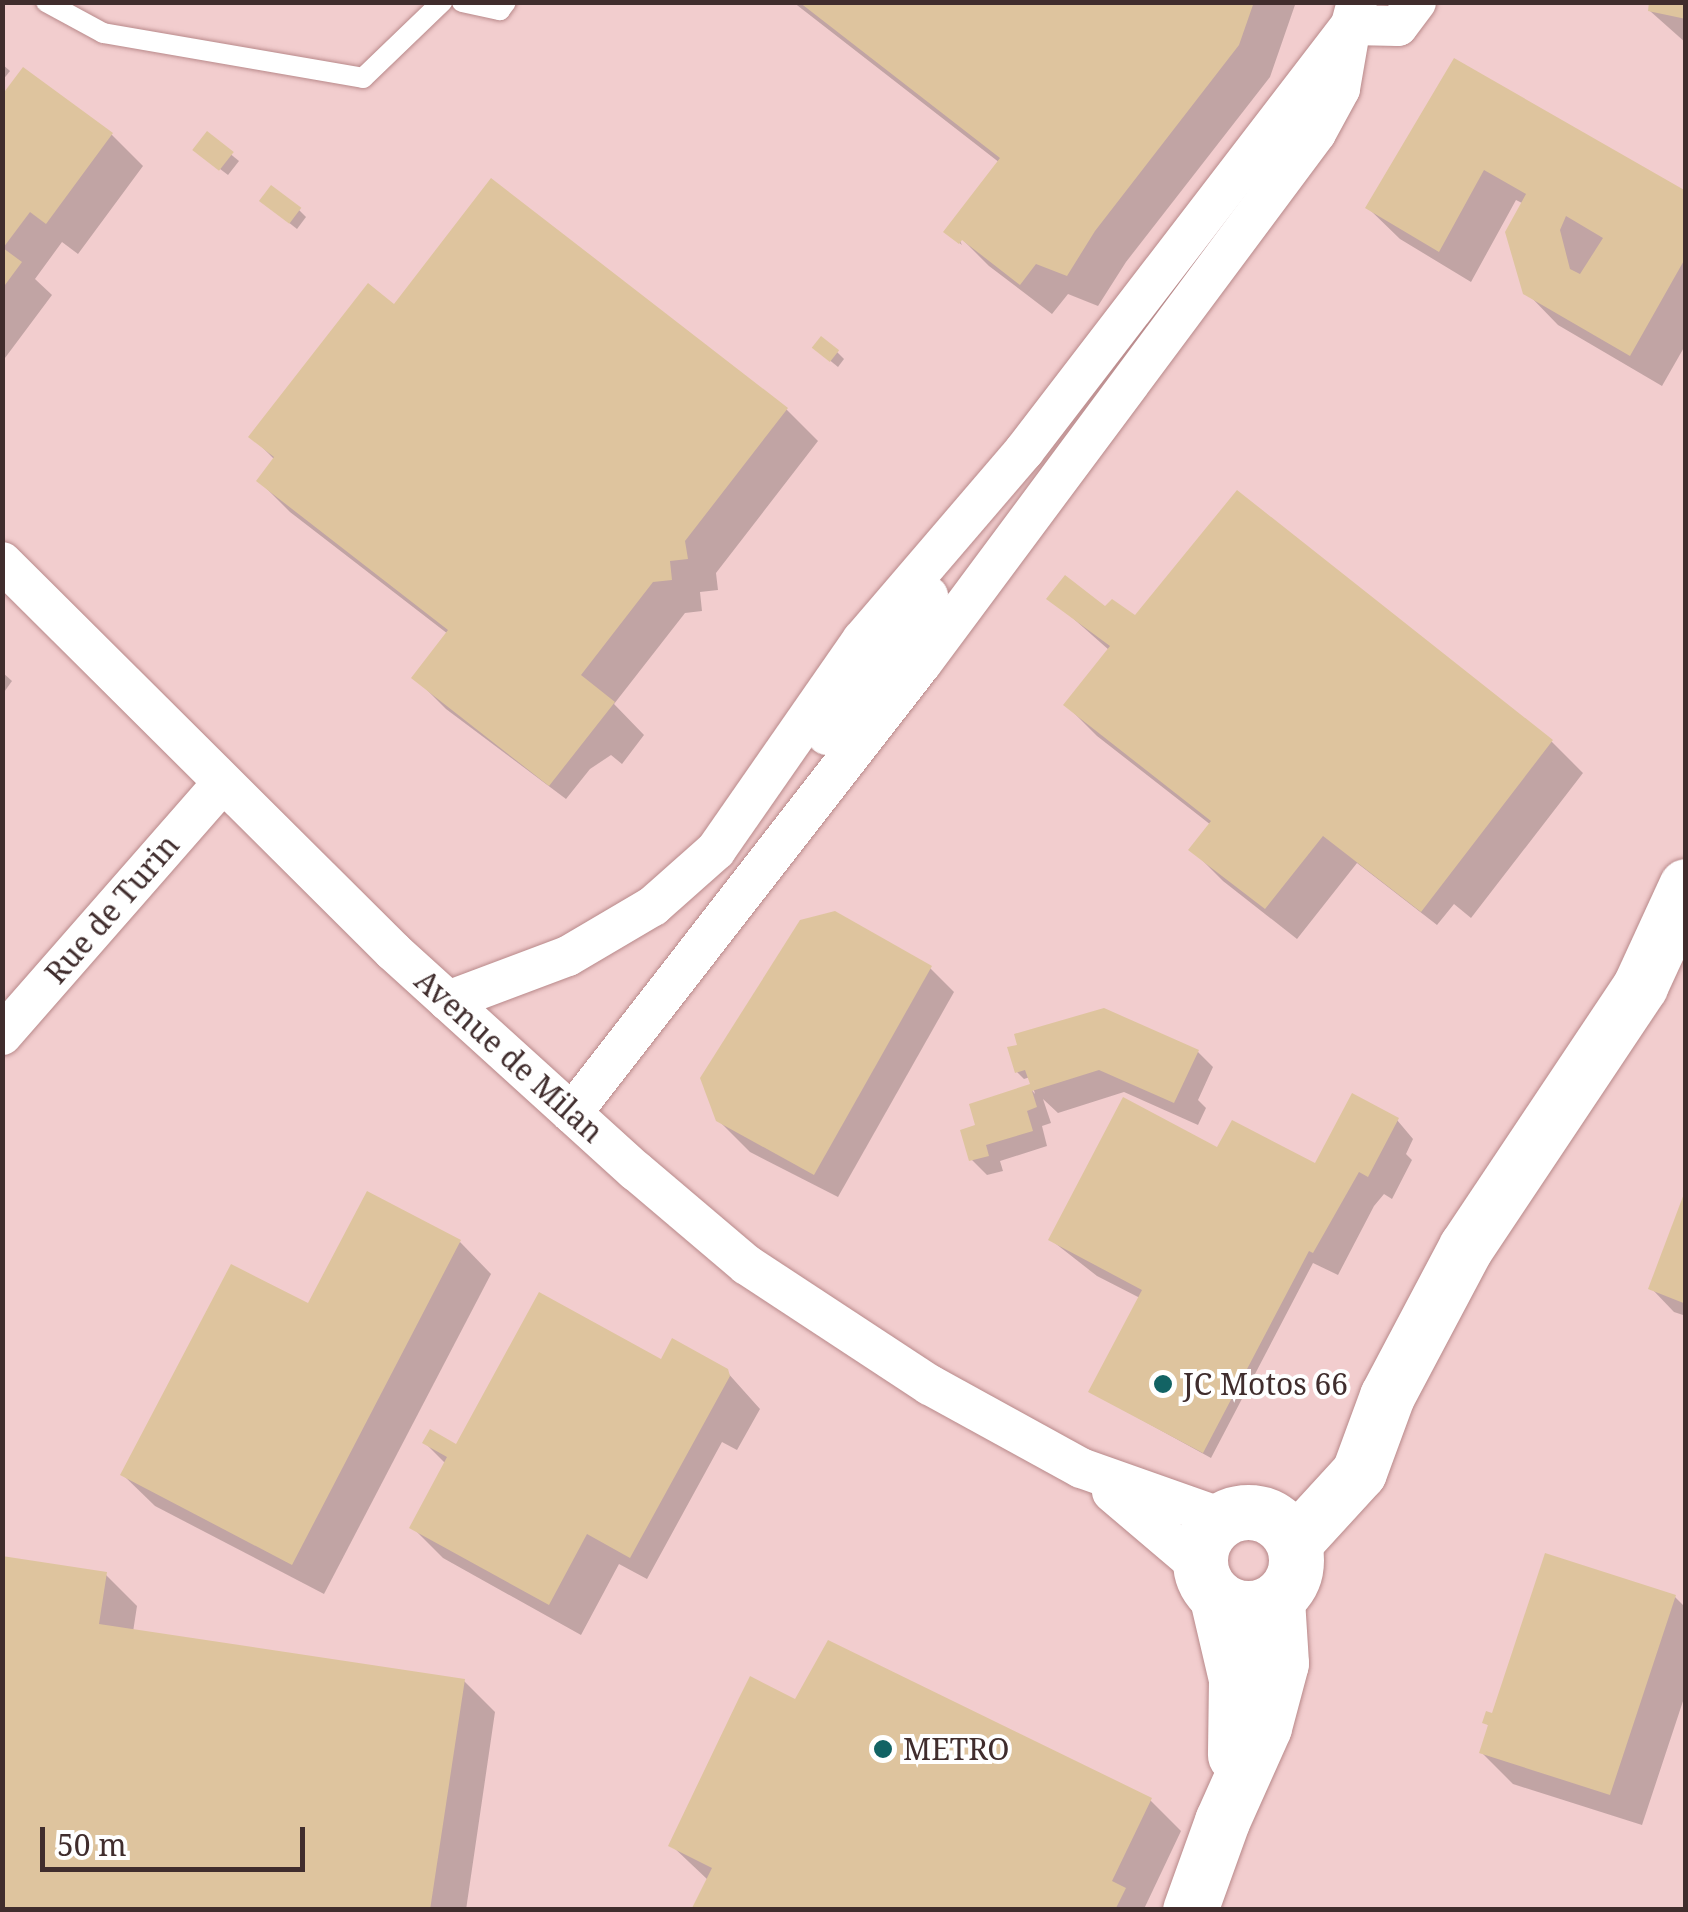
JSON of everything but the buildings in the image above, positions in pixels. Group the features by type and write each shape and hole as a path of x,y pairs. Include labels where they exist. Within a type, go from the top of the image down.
{"street":[{"path":"1354,14 1398,26 1416,2"},
{"path":"448,1002 568,956 653,906 716,850 862,640 1024,451 1354,14"},
{"path":"572,1114 921,664 1316,133 1340,89 1354,14"},
{"name":"Avenue de Milan","path":"2,562 222,784 448,1002 748,1265 930,1385 1082,1468 1260,1525"},
{"name":"Rue de Turin","path":"2,1035 222,784"},
{"path":"1222,1822 1238,1738 1236,1679 1208,1582 1204,1539 1260,1525 1359,1472 1387,1396 1466,1247 1640,986 1686,886"},
{"name":"Avenue de Milan","path":"1082,1468 1208,1582"},
{"path":"1190,1910 1222,1822 1264,1727 1281,1663 1277,1599 1295,1573 1260,1525"},
{"path":"1208,1582 1247,1608 1277,1599"}],"lane":[{"path":"46,2 103,33 363,78 442,2"},
{"path":"462,2 500,10 506,2"}],"shaded area":[{"path":"3,3 1685,3 1685,1909 3,1909"}],"place":[{"name":"JC Motos 66","path":"1163,1384"},
{"name":"METRO","path":"883,1749"}]}
